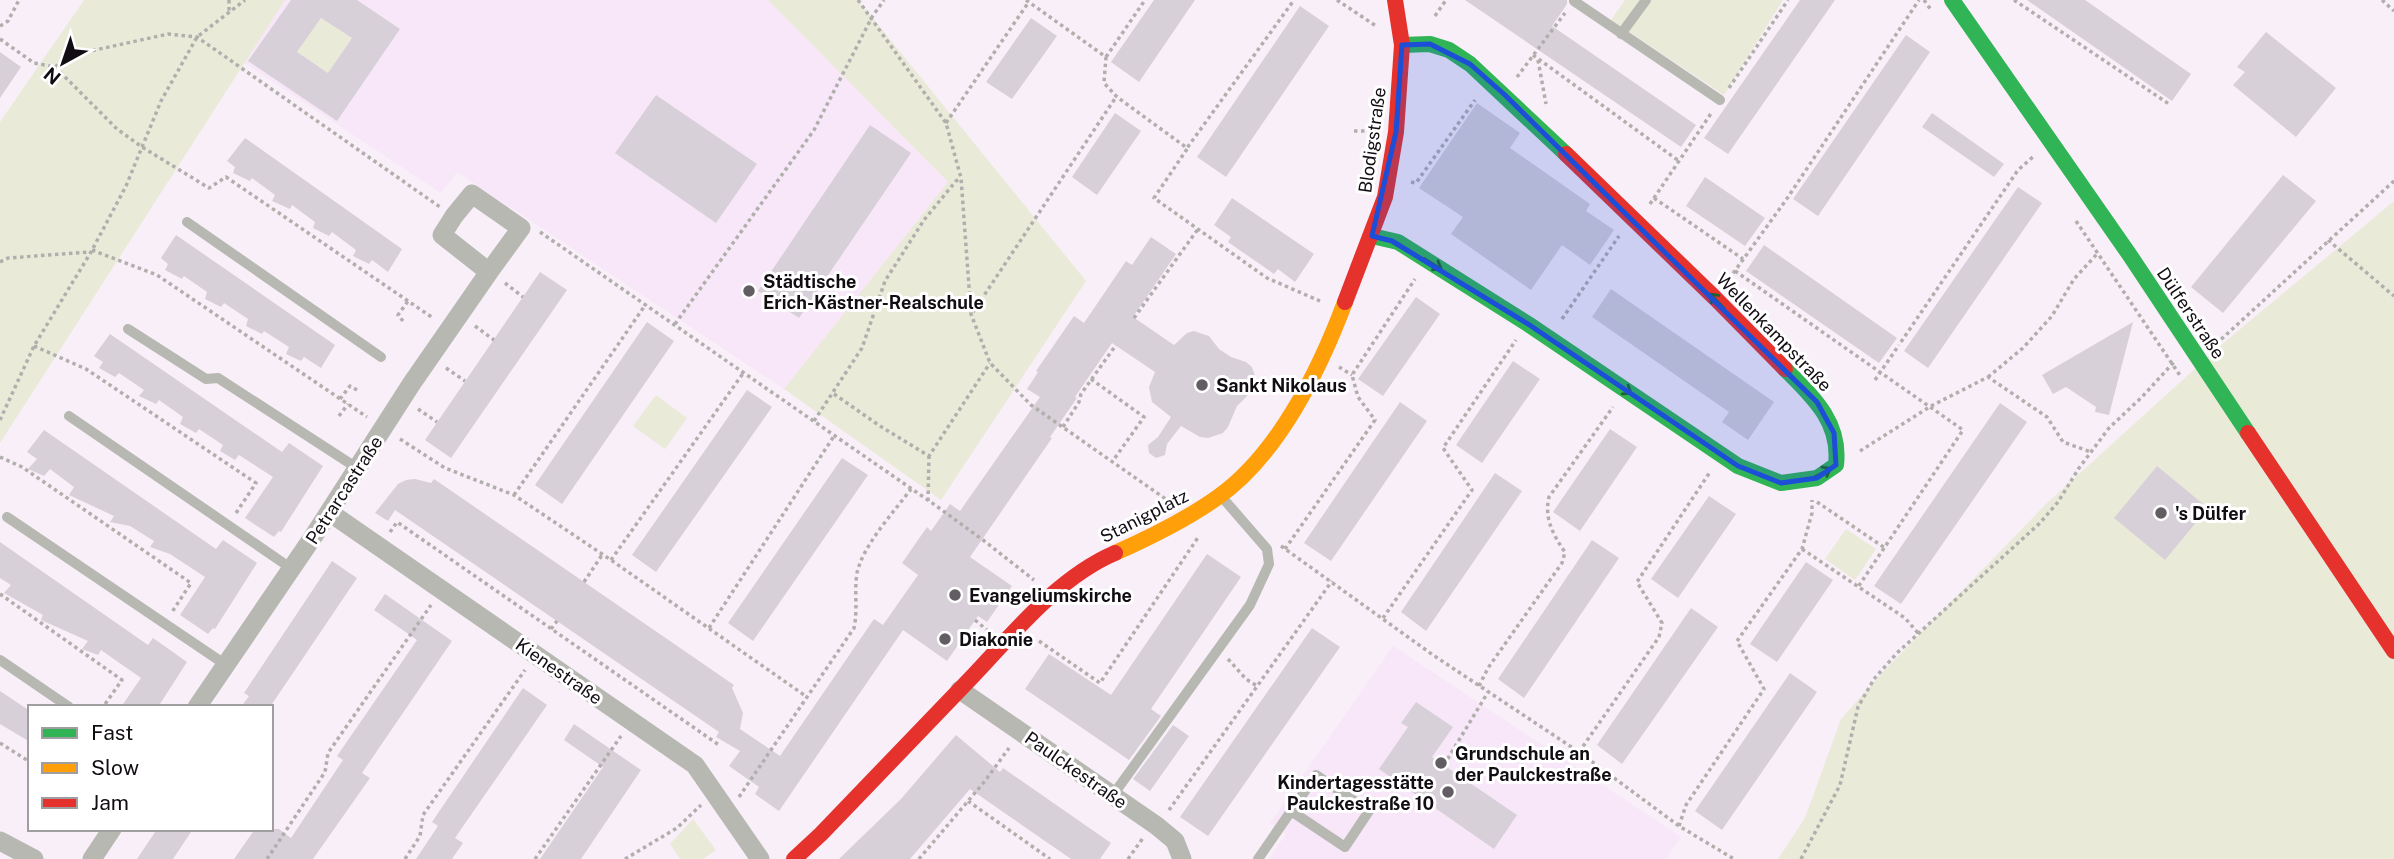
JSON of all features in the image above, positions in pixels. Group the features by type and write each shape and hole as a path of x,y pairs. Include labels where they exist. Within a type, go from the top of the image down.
{"street":[{"name":"Blodigstraße","path":"1320,357 1342,310 1385,197 1396,132 1402,45 1395,0"},
{"name":"Dülferstraße","path":"1952,0 2052,142 2394,651"},
{"name":"Wellenkampstraße","path":"1402,45 1430,44 1449,50 1505,94 1715,298 1817,402 1834,433 1838,447 1836,465"},
{"path":"497,277 442,235 472,194 521,228"},
{"name":"Petrarcastraße","path":"198,705 330,512 449,329 497,277 521,228"},
{"path":"1372,236 1398,242 1528,324 1738,466 1781,483 1817,478 1836,465"},
{"name":"Stanigplatz","path":"794,859 1052,595 1099,560 1185,520 1220,496 1248,470 1276,438 1293,412 1320,357"},
{"name":"Kienestraße","path":"330,512 695,765 760,859"},
{"name":"Paulckestraße","path":"960,690 1155,825 1175,841 1182,859"},
{"path":"92,859 111,831"},
{"path":"0,841 34,859"}],"lane":[{"path":"1621,34 1646,0"},
{"path":"1574,1 1720,100"},
{"path":"187,222 381,357"},
{"path":"128,329 206,379 218,378 357,468"},
{"path":"69,416 292,569"},
{"path":"1113,796 1250,605 1269,564 1267,549 1220,496"},
{"path":"7,517 226,665"},
{"path":"0,660 66,705"},
{"path":"1258,859 1291,811 1316,775 1369,811 1345,847 1291,811"}],"path":[{"path":"0,26 8,21 19,0"},
{"path":"229,0 229,14"},
{"path":"0,420 34,346 126,186 160,101 197,37 245,0"},
{"path":"858,0 946,123 961,178 971,314 990,363 1031,405 1170,502 1185,520"},
{"path":"675,324 814,130 872,17 884,0"},
{"path":"1145,0 1106,57 1104,83 1117,97 1187,147"},
{"path":"1294,0 1187,147 1154,198 1267,278 1342,310"},
{"path":"1337,0 1402,45"},
{"path":"1435,16 1446,0"},
{"path":"1715,298 1786,200 1919,0"},
{"path":"2014,0 2169,104"},
{"path":"2382,0 2394,11"},
{"path":"1505,94 1574,1"},
{"path":"946,123 1027,2 1106,57"},
{"path":"55,67 68,56 167,34 197,37 454,216"},
{"path":"0,39 34,63 55,67 117,129 142,147 209,188 226,177 449,329"},
{"path":"1533,55 1679,160"},
{"path":"1538,59 1547,110"},
{"path":"1410,182 1416,183 1489,81"},
{"path":"971,314 1117,97"},
{"path":"1875,380 2018,170 2034,156"},
{"path":"814,421 862,348 885,281 924,220 961,178"},
{"path":"1801,859 1840,785 1861,699 1897,653 2040,523 2058,502 2109,428 2394,181"},
{"path":"1654,198 1743,259"},
{"path":"1548,338 1631,217"},
{"path":"521,228 538,231 675,324 984,540 1052,595"},
{"path":"1134,318 1198,229"},
{"path":"2328,240 2394,296"},
{"path":"0,262 8,258 91,251 157,275 445,468 514,495 807,697"},
{"path":"1836,465 1931,406 1988,377 2023,348 2052,316 2074,279 2097,254"},
{"path":"1285,549 1375,420 1358,397 1352,375 1427,261"},
{"path":"1735,271 1963,430 1858,587"},
{"path":"497,277 523,297"},
{"path":"403,321 398,315 408,301"},
{"path":"514,495 646,304"},
{"path":"1383,618 1472,490 1443,448 1528,324"},
{"path":"475,326 494,340"},
{"path":"1063,427 1091,379 1116,345"},
{"path":"34,346 86,369 256,483 229,524"},
{"path":"928,501 929,456 990,363"},
{"path":"446,368 465,382"},
{"path":"611,560 744,372"},
{"path":"1988,377 2047,417 2063,442 2091,452"},
{"path":"1091,379 1144,417 1112,462"},
{"path":"340,399 350,386 357,390"},
{"path":"1479,686 1488,668 1562,563 1565,552 1553,536 1546,510 1549,497 1625,390"},
{"path":"834,394 929,456"},
{"path":"339,416 348,404"},
{"path":"418,409 437,422"},
{"path":"709,628 835,435"},
{"path":"1579,752 1659,637 1662,623 1637,582 1721,455"},
{"path":"0,457 22,467 191,583 165,623"},
{"path":"728,813 854,628 858,610 857,574 863,556 911,488"},
{"path":"1678,826 1686,805 1763,688 1737,641 1802,549 1812,513 1811,497 1885,548"},
{"path":"1020,628 1100,683 1202,532 1200,510"},
{"path":"379,546 397,522 719,746"},
{"path":"1275,542 1433,655 1579,752 1678,826 1734,859"},
{"path":"1802,549 1905,618 1918,633"},
{"path":"584,582 603,554"},
{"path":"1128,859 1332,581"},
{"path":"0,594 122,680 104,705"},
{"path":"267,859 325,772 328,753 432,604"},
{"path":"551,629 557,621"},
{"path":"405,859 421,836 423,815 526,668"},
{"path":"1444,765 1488,692"},
{"path":"919,859 985,782 1020,731"},
{"path":"535,859 623,735"},
{"path":"0,743 28,761"},
{"path":"968,801 1050,859"},
{"path":"625,859 677,828 701,805"}],"highlighted area":[{"path":"1430,44 1470,64 1505,95 1817,402 1834,433 1836,465 1817,478 1781,483 1738,466 1528,324 1392,241 1372,236 1396,132 1402,45"}],"shaded area":[{"name":"Städtische Erich-Kästner-Realschule","path":"269,0 768,0 948,182 784,389 457,172 441,193 231,54"},
{"name":"Grundschule an der Paulckestraße","path":"1393,646 1681,837 1666,859 1269,859 1286,834 1270,823"}],"green space":[{"path":"84,0 285,0 0,443 0,122"},
{"path":"768,0 858,0 1086,281 941,500 784,389 948,182"},
{"path":"1625,0 1783,0 1724,95 1611,20"},
{"path":"321,18 352,38 328,73 297,52"},
{"path":"2394,201 2394,859 1778,859 1805,818 1841,719 1881,674 2047,503 2220,346"},
{"path":"656,395 687,418 665,449 633,426"},
{"path":"1846,529 1876,549 1855,580 1825,559"},
{"path":"693,819 716,850 703,859 680,859 670,844"}],"building":[{"path":"291,0 357,0 400,29 337,121 248,61","holes":["321,18 352,38 328,73 297,52"]},
{"path":"1154,0 1195,0 1139,82 1111,62"},
{"path":"1465,0 1567,0 1552,26 1696,125 1681,147"},
{"path":"1800,0 1835,0 1728,154 1704,138"},
{"path":"2027,0 2085,0 2191,74 2172,101"},
{"path":"1300,6 1329,26 1226,177 1197,157"},
{"path":"1031,18 1057,36 1012,99 986,82"},
{"path":"2266,32 2336,88 2296,137 2233,85 2245,72 2237,67"},
{"path":"1906,35 1930,52 1818,216 1793,199"},
{"path":"0,52 21,67 0,98"},
{"path":"656,95 757,164 716,223 615,153"},
{"path":"1477,103 1520,133 1510,148 1590,204 1586,211 1614,230 1590,265 1562,245 1531,290 1451,234 1463,217 1419,188"},
{"path":"1115,113 1141,131 1097,195 1072,177"},
{"path":"1932,113 2004,164 1994,177 1922,127"},
{"path":"870,125 911,153 799,318 758,291"},
{"path":"245,138 402,249 388,272 372,260 369,264 353,256 356,250 332,232 329,236 313,228 315,222 292,205 290,209 272,201 275,195 252,178 250,181 233,173 235,167 227,161"},
{"path":"2283,175 2316,201 2223,313 2191,287"},
{"path":"1705,177 1765,218 1745,246 1686,206"},
{"path":"2018,187 2042,203 1928,368 1904,351"},
{"path":"1232,198 1314,254 1295,282 1278,269 1274,274 1228,242 1231,237 1214,225"},
{"path":"176,235 335,345 321,368 304,357 301,361 286,354 289,347 264,331 262,334 246,326 248,319 224,303 221,307 205,299 207,292 184,276 182,279 165,270 168,264 161,258"},
{"path":"1151,237 1176,254 1133,317 1174,345 1187,333 1194,331 1209,336 1219,349 1252,367 1255,376 1252,391 1237,406 1223,433 1208,438 1200,437 1181,426 1167,444 1165,455 1156,458 1149,453 1148,445 1158,437 1171,417 1152,402 1149,387 1155,372 1112,343 1075,397 1077,398 1050,437 1052,438 970,557 1012,586 987,622 978,616 947,661 903,630 779,811 755,794 759,787 729,766 740,751 716,737 719,732 395,510 388,521 375,513 398,484 415,479 431,483 434,479 734,685 732,688 743,713 740,729 780,756 874,619 883,625 918,575 902,563 927,527 931,531 950,504 960,511 1040,397 1027,389 1038,372 1036,371 1074,316 1084,323 1126,261 1132,265"},
{"path":"1764,245 1897,338 1879,363 1746,271"},
{"path":"540,272 567,290 451,458 425,440"},
{"path":"1611,289 1774,402 1748,440 1722,422 1729,412 1592,317"},
{"path":"1416,297 1440,314 1383,396 1358,379"},
{"path":"647,322 674,341 562,504 535,485"},
{"path":"2133,322 2109,415 2095,412 2096,407 2066,387 2053,394 2042,375"},
{"path":"110,334 282,452 289,443 323,466 281,532 274,537 245,518 273,477 239,455 235,460 220,451 223,445 199,429 196,433 180,424 183,417 159,400 156,404 139,396 144,390 119,373 115,377 99,368 103,362 94,356"},
{"path":"1513,361 1540,379 1482,463 1456,445"},
{"path":"747,390 772,407 656,572 632,555"},
{"path":"1400,402 1427,421 1331,561 1304,543"},
{"path":"2000,403 2027,422 1901,604 1874,586"},
{"path":"1610,429 1637,447 1580,531 1553,512"},
{"path":"44,430 216,549 223,540 257,563 215,629 208,634 180,615 205,577 170,554 150,547 154,541 130,526 110,522 114,516 69,495 74,487 50,469 44,476 28,469 37,459 27,452"},
{"path":"842,458 868,475 753,641 728,623"},
{"name":"'s Dülfer","path":"2157,466 2208,508 2165,560 2114,518"},
{"path":"1495,473 1522,491 1426,631 1401,612"},
{"path":"1709,496 1736,514 1678,598 1651,579"},
{"path":"1592,540 1619,558 1524,698 1498,679"},
{"path":"0,542 148,645 153,638 187,662 159,705 122,705 141,678 101,650 98,655 82,649 88,641 41,620 43,615 4,593 11,585 0,578"},
{"path":"1207,554 1241,577 1151,709 1161,716 1129,760 1025,689 1049,654 1111,695"},
{"path":"332,561 357,578 271,705 242,705 249,696 244,693"},
{"path":"1806,562 1833,580 1777,662 1750,644"},
{"path":"385,594 452,641 362,773 370,778 313,859 234,859 254,831 279,829 291,838 343,760 337,756 417,640 374,610"},
{"path":"1691,608 1718,627 1622,764 1597,745"},
{"path":"1312,628 1340,647 1208,836 1180,817"},
{"path":"1790,673 1817,692 1722,830 1695,811"},
{"path":"523,688 547,705 455,838 463,843 452,859 416,859 438,826 432,822"},
{"path":"0,691 28,710 28,741 0,724"},
{"name":"Kindertagesstätte Paulckestraße 10","path":"1416,702 1453,727 1432,757 1517,815 1494,849 1379,769 1408,727 1401,723"},
{"path":"574,724 641,770 581,859 540,859 603,767 564,740"},
{"path":"1173,725 1189,736 1150,791 1133,779"},
{"path":"956,735 1000,772 1003,768 1111,843 1100,859 1071,859 970,789 910,859 839,859 901,799"},
{"path":"156,831 192,831 173,859 137,859"}],"traffic: fast":[{"path":"1952,0 2129,254 2248,433"},
{"path":"1402,45 1430,44 1449,50 1470,64 1566,154"},
{"path":"1372,236 1398,242 1528,324 1738,466 1781,483 1817,478 1836,465 1834,436 1823,411 1785,369"}],"traffic: slow":[{"path":"1115,553 1168,528 1206,505 1240,479 1260,458 1278,435 1310,382 1345,302"}],"traffic: jam":[{"path":"1345,302 1385,197 1396,132 1402,45 1395,0"},
{"path":"1566,154 1785,369"},
{"path":"2248,433 2394,651"},
{"path":"794,859 1037,608 1074,577 1115,553"}],"place":[{"name":"Städtische Erich-Kästner-Realschule","path":"749,291"},
{"name":"Sankt Nikolaus","path":"1202,385"},
{"name":"'s Dülfer","path":"2161,513"},
{"name":"Evangeliumskirche","path":"955,595"},
{"name":"Diakonie","path":"945,639"},
{"name":"Grundschule an der Paulckestraße","path":"1441,763"},
{"name":"Kindertagesstätte Paulckestraße 10","path":"1448,792"}]}
